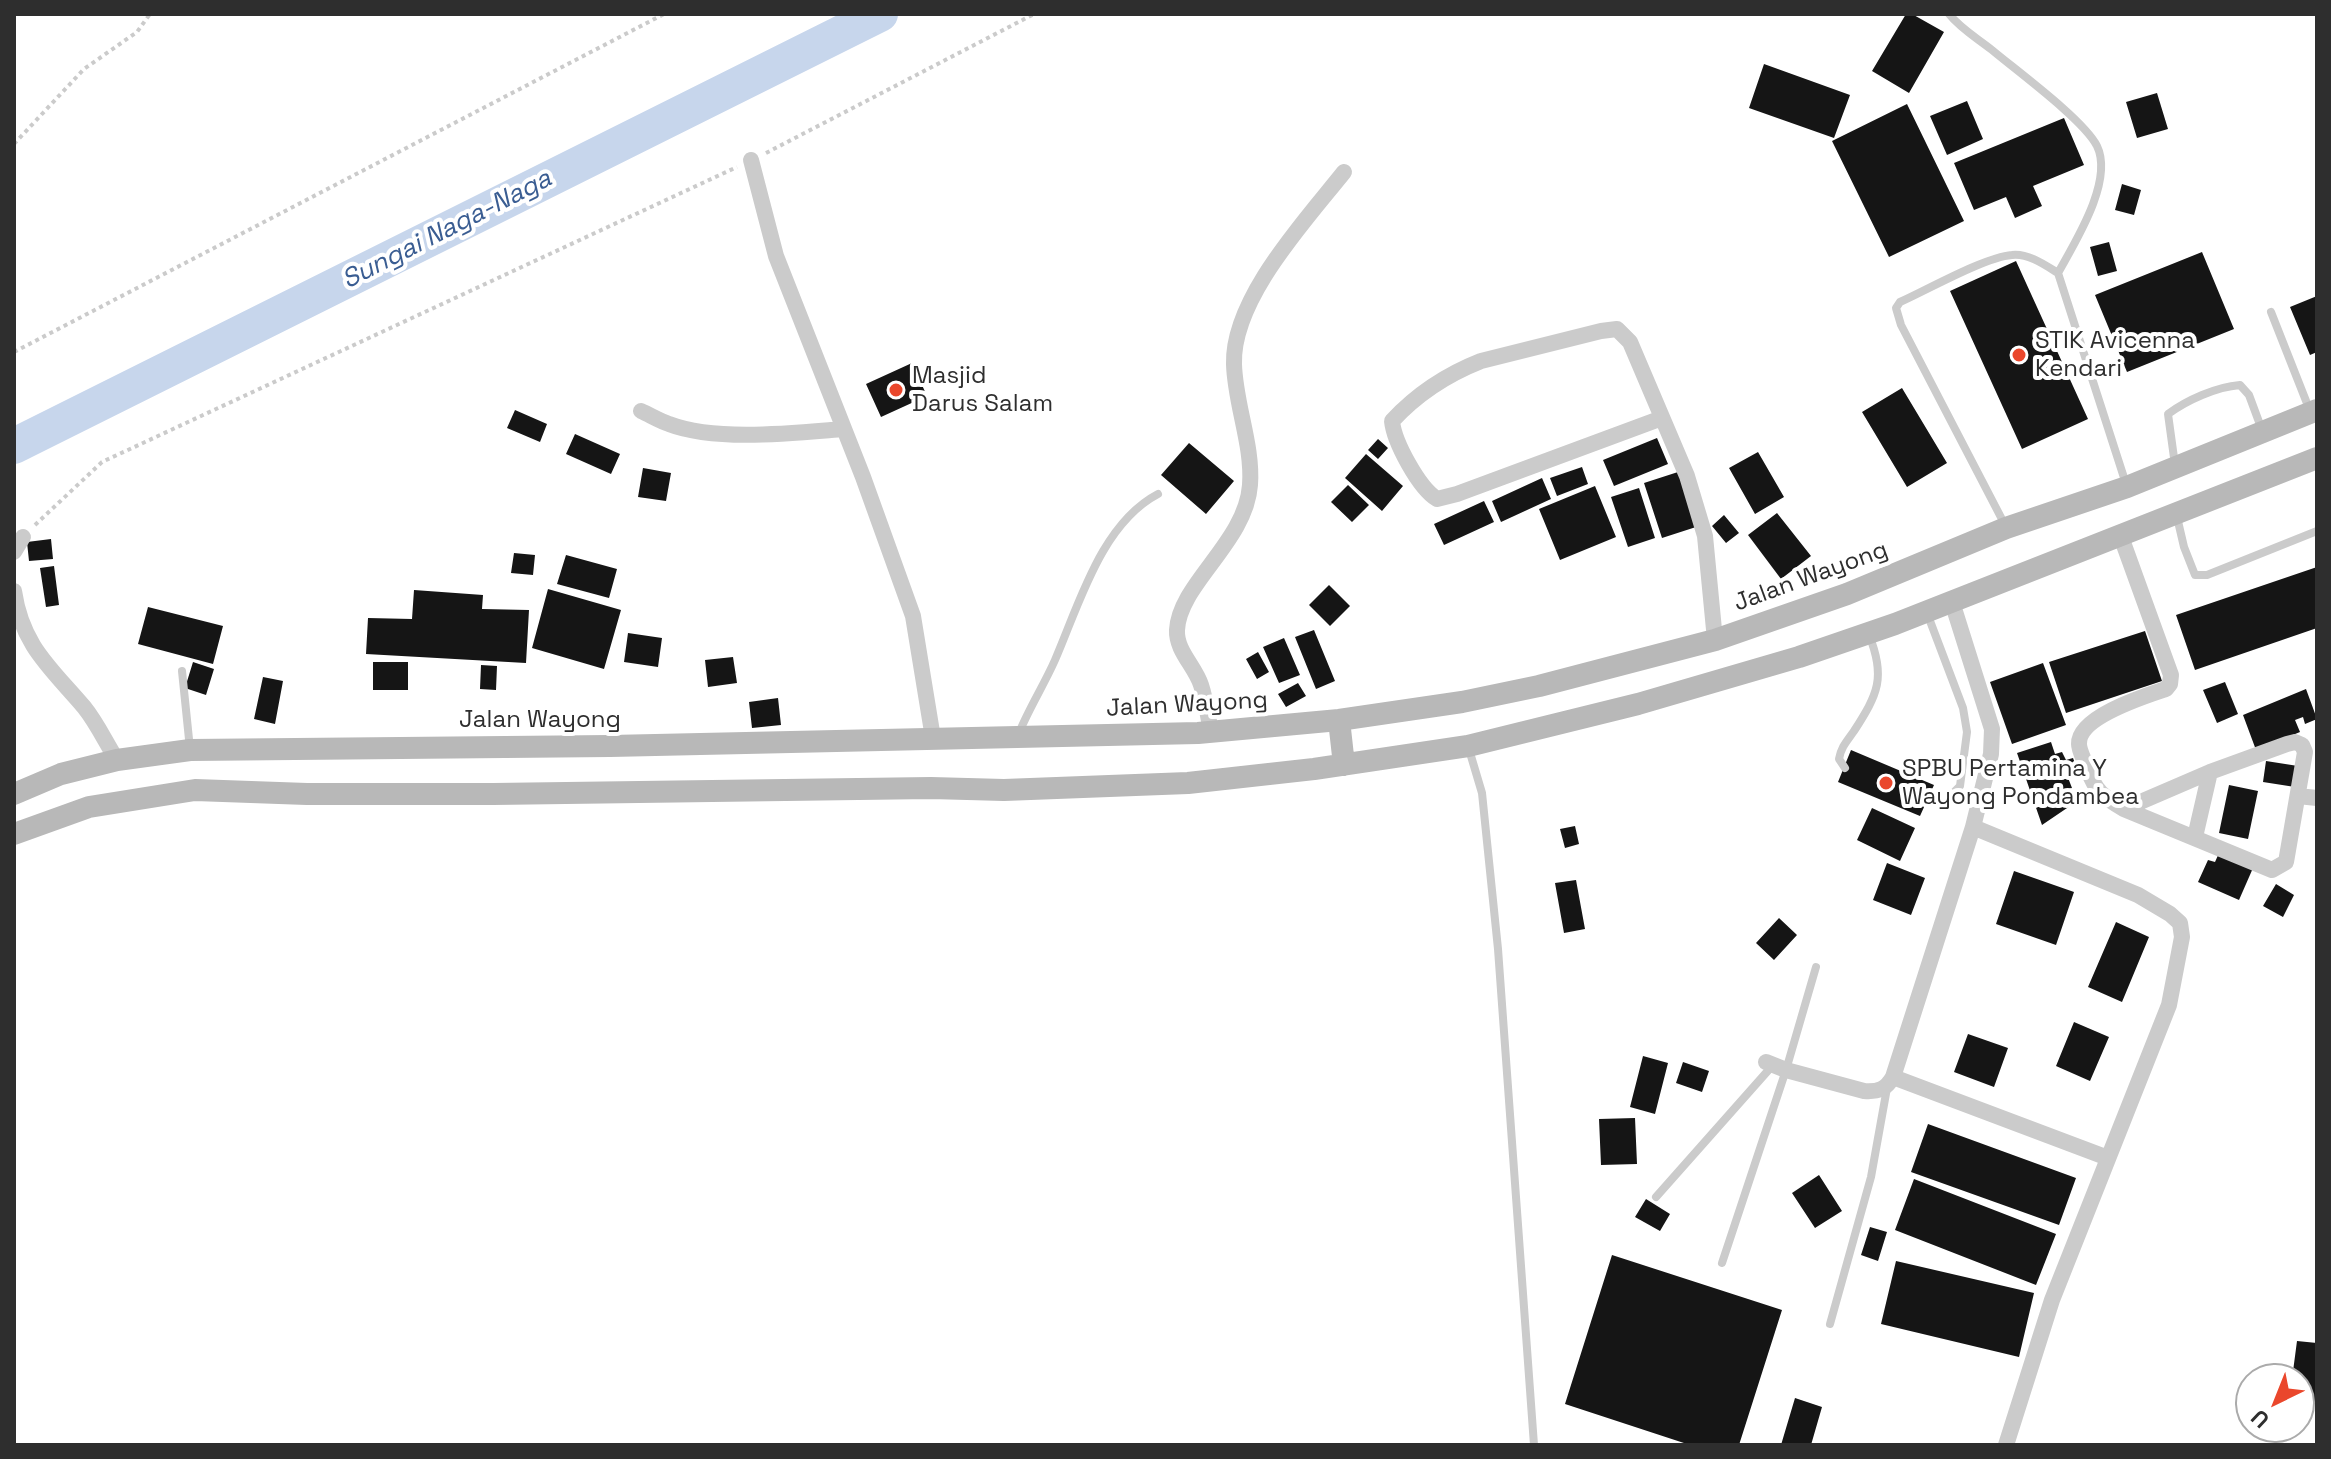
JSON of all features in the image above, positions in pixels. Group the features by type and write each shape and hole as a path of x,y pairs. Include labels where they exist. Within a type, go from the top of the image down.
{"main road":[{"name":"Jalan Wayong","path":"14,794 61,774 117,760 190,750 610,746 1211,732 1339,720 1462,702 1539,686 1715,640 1847,594 2006,528 2127,487 2314,411"},
{"path":"14,834 89,807 195,790 307,794 931,788 1004,790 1188,783 1344,765 1468,746 1638,704 1799,657 1926,612 2317,458"},
{"path":"1339,720 1344,765"}],"street":[{"path":"751,160 776,256 913,616 933,738"},
{"path":"1211,732 1202,686 1181,650 1176,632 1184,604 1226,546 1244,511 1250,486 1249,460 1234,367 1234,343 1263,281 1344,172"},
{"path":"1662,418 1437,499 1422,485 1398,442 1392,421 1462,369 1481,361 1617,329 1630,342 1687,476 1705,536 1715,640"},
{"path":"641,411 671,425 707,432 769,434 844,429"},
{"path":"2120,534 2171,675 2166,689 2094,719 2081,735 2079,745 2093,783 2101,795 2124,809 2265,869 2279,868 2286,862 2305,752 2302,745 2295,742 2210,772 2124,809"},
{"path":"14,591 27,634 39,657 84,707 117,760"},
{"path":"1775,1066 1864,1091 1876,1092 1890,1082 1973,827 1991,754 1992,729 1952,602"},
{"path":"2195,837 2210,772"},
{"path":"2298,796 2317,798"},
{"path":"1973,827 2138,895 2180,923 2180,952 2169,1005 2052,1300 2006,1445"},
{"path":"1890,1082 2108,1158"}],"lane":[{"path":"1949,14 2084,127 2098,147 2101,163 2098,187 2084,226 2058,273"},
{"path":"2006,528 1901,325 1896,308 1900,302 1990,261 2013,254 2034,259 2058,273 2127,487"},
{"path":"2271,312 2314,411"},
{"path":"2175,465 2168,414 2181,404 2229,386 2240,385 2249,395 2262,431"},
{"path":"1018,738 1096,566 1134,509 1158,494"},
{"path":"2176,513 2195,575 2207,575 2317,531"},
{"path":"1926,612 1963,708 1967,732 1960,786 1945,801 1927,802"},
{"path":"1845,768 1839,759 1841,748 1877,692 1880,674 1877,655 1868,633"},
{"path":"182,671 190,750"},
{"path":"1468,746 1482,793 1496,933 1534,1445"},
{"path":"1722,1263 1775,1066 1816,967"},
{"path":"1656,1197 1775,1066"},
{"path":"1830,1324 1871,1177 1890,1082"}],"path":[{"path":"14,144 84,69 137,32 150,14"},
{"path":"14,352 664,14"},
{"path":"18,544 102,462 751,160 1034,14"}],"building":[{"path":"1906,14 1912,14 1944,32 1909,93 1872,71"},
{"path":"1764,64 1850,95 1834,138 1749,108"},
{"path":"2157,93 2168,129 2137,138 2126,102"},
{"path":"1967,101 1983,139 1947,155 1930,116"},
{"path":"1907,104 1964,221 1889,257 1832,141"},
{"path":"2064,118 2084,165 2033,186 2042,206 2015,218 2006,197 1974,210 1954,163"},
{"path":"2122,184 2141,190 2134,215 2115,210"},
{"path":"2109,242 2117,271 2098,276 2090,247"},
{"path":"2202,252 2234,329 2127,372 2095,295"},
{"name":"STIK Avicenna Kendari","path":"2016,261 2088,419 2022,449 1950,291"},
{"path":"2317,296 2317,352 2310,355 2290,307"},
{"name":"Masjid Darus Salam","path":"912,363 927,396 881,417 866,384"},
{"path":"1902,388 1947,463 1907,487 1862,412"},
{"path":"515,410 547,424 540,442 507,428"},
{"path":"575,434 620,454 611,474 566,454"},
{"path":"1657,438 1668,464 1614,486 1603,460"},
{"path":"1378,439 1388,448 1378,459 1368,450"},
{"path":"1189,443 1234,481 1206,514 1161,475"},
{"path":"1758,452 1784,497 1755,514 1729,468"},
{"path":"1366,454 1403,486 1382,511 1345,478"},
{"path":"1582,467 1588,484 1557,496 1550,478"},
{"path":"643,468 671,473 666,501 638,497"},
{"path":"1678,472 1696,527 1662,538 1644,483"},
{"path":"1542,478 1551,499 1501,522 1492,501"},
{"path":"1348,485 1369,505 1352,522 1331,502"},
{"path":"1595,486 1616,537 1560,560 1539,509"},
{"path":"1639,488 1655,538 1628,547 1611,497"},
{"path":"1484,501 1494,522 1444,545 1434,524"},
{"path":"1777,513 1811,556 1781,579 1748,535"},
{"path":"1724,515 1739,533 1726,543 1712,526"},
{"path":"51,539 53,559 29,561 27,542"},
{"path":"514,553 535,555 533,575 511,573"},
{"path":"566,555 617,569 609,598 557,584"},
{"path":"54,566 59,605 46,607 40,568"},
{"path":"2317,567 2317,628 2195,670 2176,615"},
{"path":"1329,585 1350,606 1330,626 1309,605"},
{"path":"548,589 621,610 604,669 532,648"},
{"path":"414,590 483,595 482,609 529,610 526,663 366,654 368,618 412,619"},
{"path":"148,607 223,626 213,664 138,644"},
{"path":"1314,630 1335,681 1316,689 1295,637"},
{"path":"2145,631 2162,681 2066,713 2049,662"},
{"path":"628,633 662,638 658,667 624,662"},
{"path":"1284,638 1300,675 1279,683 1263,647"},
{"path":"1258,652 1269,672 1257,679 1246,659"},
{"path":"733,657 737,683 708,687 705,660"},
{"path":"193,662 214,669 206,695 185,688"},
{"path":"373,662 408,662 408,690 373,690"},
{"path":"2043,663 2066,725 2012,744 1990,682"},
{"path":"481,665 497,666 496,690 480,689"},
{"path":"263,677 283,681 275,724 254,719"},
{"path":"2225,682 2238,714 2217,723 2203,690"},
{"path":"1298,683 1306,696 1286,707 1278,694"},
{"path":"2306,689 2317,719 2305,724 2303,717 2295,720 2300,732 2256,750 2243,715"},
{"path":"778,698 781,725 752,728 749,702"},
{"path":"2051,742 2055,754 2062,752 2066,760 2073,758 2076,766 2065,770 2072,788 2064,790 2070,806 2042,825 2017,753"},
{"name":"SPBU Pertamina Y Wayong Pondambea","path":"1851,750 1934,785 1920,816 1838,782"},
{"path":"2266,761 2298,766 2295,787 2263,782"},
{"path":"2229,785 2258,791 2248,839 2219,833"},
{"path":"1872,808 1915,828 1900,861 1857,840"},
{"path":"1575,826 1579,844 1565,848 1560,829"},
{"path":"2219,853 2253,868 2239,900 2198,882 2208,860 2215,862"},
{"path":"1887,863 1925,878 1911,915 1873,900"},
{"path":"2014,871 2074,892 2056,945 1996,924"},
{"path":"1576,880 1585,929 1564,933 1555,883"},
{"path":"2276,884 2294,895 2283,917 2263,906"},
{"path":"1779,918 1797,935 1774,960 1756,943"},
{"path":"2116,922 2149,937 2122,1002 2088,987"},
{"path":"2074,1022 2109,1037 2090,1081 2056,1066"},
{"path":"1968,1034 2008,1048 1994,1087 1954,1072"},
{"path":"1643,1056 1668,1063 1655,1114 1630,1107"},
{"path":"1683,1062 1709,1071 1702,1092 1676,1083"},
{"path":"1635,1118 1637,1164 1601,1165 1599,1119"},
{"path":"1928,1124 2076,1178 2059,1225 1911,1172"},
{"path":"1819,1175 1842,1211 1815,1228 1792,1193"},
{"path":"1914,1179 2056,1234 2036,1285 1895,1230"},
{"path":"1646,1199 1670,1214 1660,1231 1635,1217"},
{"path":"1870,1227 1887,1232 1878,1261 1861,1255"},
{"path":"1612,1255 1782,1310 1739,1445 1690,1445 1565,1404"},
{"path":"1896,1261 2034,1293 2019,1357 1881,1324"},
{"path":"2297,1341 2317,1343 2317,1404 2315,1363 2294,1363"},
{"path":"1795,1398 1822,1407 1811,1445 1781,1445"}],"waterway":[{"name":"Sungai Naga-Naga","path":"14,446 880,14"}],"place":[{"name":"STIK Avicenna Kendari","path":"2019,355"},
{"name":"Masjid Darus Salam","path":"896,390"},
{"name":"SPBU Pertamina Y Wayong Pondambea","path":"1886,783"}]}
